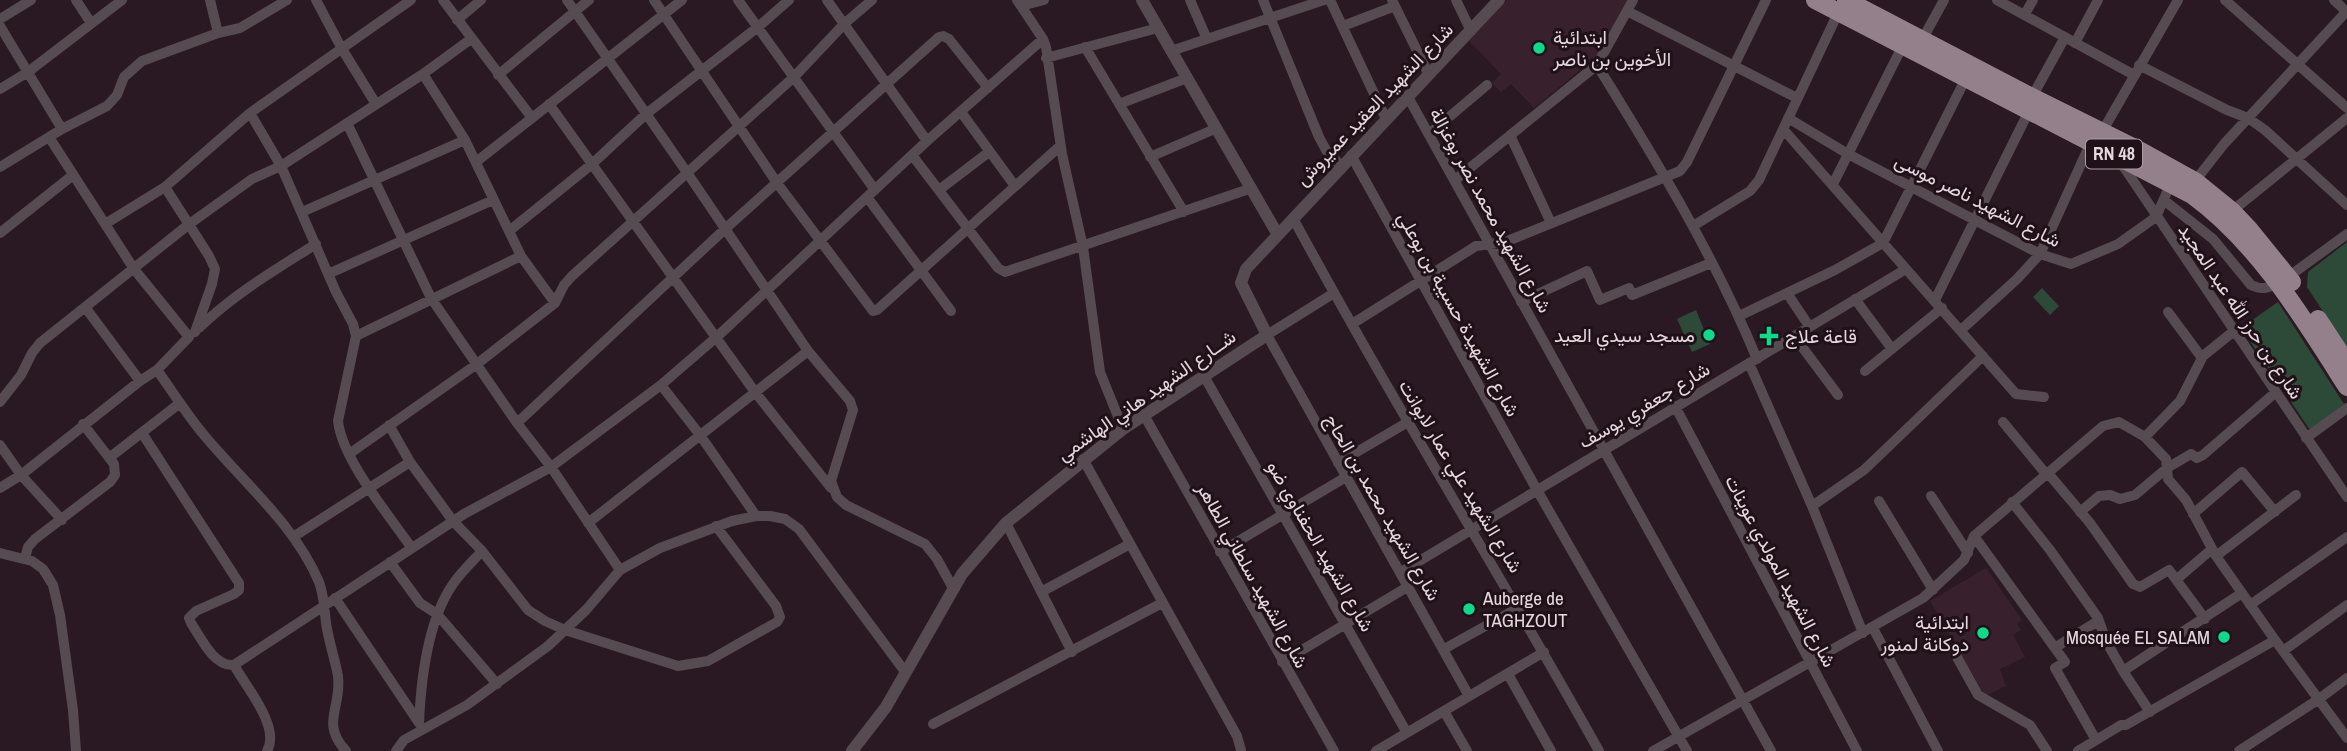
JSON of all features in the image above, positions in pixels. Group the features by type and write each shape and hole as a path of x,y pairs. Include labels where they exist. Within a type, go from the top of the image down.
{"highway":[{"name":"RN 48","path":"1815,0 1842,7 1922,40 1969,73"},
{"name":"RN 48","path":"1842,7 1902,47 1969,73 2096,137 2192,195 2220,216 2283,280 2347,363"},
{"name":"RN 48","path":"2117,148 2141,151 2195,181 2232,211 2270,253 2283,280 2347,387"}],"street":[{"path":"0,19 31,0"},
{"path":"76,0 91,23"},
{"path":"0,89 27,72 122,0"},
{"path":"210,0 218,33"},
{"path":"0,167 112,102 124,77 142,61 218,33 240,28 272,4 287,0"},
{"path":"316,0 376,104"},
{"path":"105,224 165,187 250,113 411,0"},
{"path":"443,0 531,118"},
{"path":"457,20 481,0"},
{"path":"567,0 808,351 850,401 853,410 831,481 832,489"},
{"path":"498,75 589,0"},
{"path":"654,0 777,183 873,311 1060,146"},
{"path":"476,162 682,0"},
{"path":"738,0 834,132 921,271 951,312"},
{"path":"509,231 592,164 646,114 789,0"},
{"path":"827,0 927,141"},
{"path":"349,454 477,364 555,303 572,276 794,77 872,0"},
{"path":"1044,0 1019,3 1043,39 1060,146 1083,247 1100,372 1123,429"},
{"path":"1142,0 1278,235"},
{"path":"1191,0 1207,39"},
{"path":"1263,0 1319,137 1326,150 1341,166"},
{"path":"1171,51 1324,0"},
{"path":"1330,0 1386,119"},
{"path":"1456,0 1471,31"},
{"name":"شارع الشهيد العقيد عميروش","path":"1267,335 1241,283 1246,269 1499,0"},
{"path":"1455,180 1597,65 1633,0"},
{"path":"1352,324 1476,246 1505,243 1680,171 1687,162 1766,0"},
{"path":"1922,40 1944,0"},
{"path":"1997,0 2070,40 2248,118 2265,130 2347,205"},
{"path":"2025,15 2033,0"},
{"path":"1865,371 1939,304 1974,220 2030,104 2098,0"},
{"path":"1961,330 2040,254 2096,137 2178,0"},
{"path":"2225,0 2347,108"},
{"path":"2195,181 2224,144 2347,12 2334,0"},
{"path":"1343,26 1393,3 1429,75"},
{"path":"1693,226 1749,191 1759,180 1842,7"},
{"path":"1627,11 1797,98"},
{"path":"0,26 62,130"},
{"path":"1046,58 1158,28"},
{"path":"517,423 725,229 943,36 949,39 988,88"},
{"path":"0,402 21,375 40,343 188,225 252,179 281,166 423,74 471,39"},
{"path":"142,433 239,583 239,590 234,594 196,611 189,618 216,659 223,664 234,665 411,547 464,514 551,467 661,385 767,291 927,141 1043,39"},
{"path":"1085,47 1184,212"},
{"path":"1833,184 1902,47"},
{"path":"1597,65 1667,178 1739,316 1753,361 1812,506 1868,630 1938,751"},
{"path":"1739,316 1883,243 1969,73"},
{"path":"423,74 465,140 521,256 555,303"},
{"path":"1119,104 1187,78"},
{"path":"1429,134 1487,85"},
{"name":"شارع الشهيد محمد نصر بوغزالة","path":"1408,97 1771,751"},
{"path":"549,104 755,392 832,489 846,505 925,544 953,588"},
{"path":"961,112 1015,186"},
{"path":"250,113 281,166 353,324 356,336 338,421 339,435 411,547"},
{"name":"شارع الشهيد ناصر موسى","path":"1788,118 1848,154 1974,220 2040,254 2071,264 2118,244 2156,217 2171,183"},
{"path":"2232,211 2347,118"},
{"path":"347,123 431,298 517,423 551,467 620,570"},
{"path":"1150,157 1217,128"},
{"path":"1783,129 2016,394 2044,397"},
{"path":"1510,135 1551,223"},
{"path":"49,137 134,269 192,335"},
{"path":"302,212 465,140"},
{"name":"شارع بن حرز الله عبد المجيد","path":"2117,148 2156,217 2347,497"},
{"path":"939,190 989,152"},
{"path":"912,155 998,268 1005,272 1252,188"},
{"name":"شارع الشهيدة حسيبة بن بوعلي","path":"1351,155 1537,490 1687,751"},
{"path":"0,233 73,175"},
{"path":"165,187 215,269 212,284 192,335"},
{"path":"328,274 493,200"},
{"path":"2165,201 2213,239 2251,285 2260,289 2269,288 2283,280 2347,234"},
{"name":"شارع الشهيد علي عمار لابوانت","path":"1293,218 1599,751"},
{"path":"0,488 21,475 83,424 157,370 220,307 316,244"},
{"path":"356,336 521,256"},
{"path":"1521,302 1587,271 1600,300 1629,288 1632,295 1712,263"},
{"name":"شارع جعفري يوسف","path":"1401,572 1906,269"},
{"name":"شــارع الشهيد هاني الهاشمي","path":"852,751 886,707 953,588 979,552 1006,523 1123,429 1334,293"},
{"path":"1787,293 1810,326"},
{"path":"1855,299 1892,349"},
{"path":"85,307 139,381"},
{"path":"2168,312 2202,358"},
{"path":"2145,437 2177,406 2202,358 2234,331"},
{"name":"شارع الشهيد محمد بن الحاج","path":"1267,335 1469,696"},
{"path":"1794,336 1838,395"},
{"path":"588,523 808,351"},
{"path":"1812,506 1864,470 1983,356"},
{"path":"157,370 205,436 293,537 330,601 421,726"},
{"name":"شارع الشهيد الحفناوي ضو","path":"1203,376 1406,733"},
{"path":"661,385 700,435 756,516"},
{"path":"2080,512 2099,496 2110,495 2120,499 2135,495 2167,468 2191,454 2197,458 2203,455 2276,392"},
{"path":"109,458 180,402"},
{"name":"شارع الشهيد المولدي عوينات","path":"1675,407 1857,751"},
{"path":"2306,438 2347,408"},
{"name":"شارع الشهيد سلطاني الطاهر","path":"1144,415 1334,751"},
{"path":"1338,463 1408,422"},
{"path":"2003,422 2080,512 2133,584 2140,587 2169,569 2205,619"},
{"path":"1653,751 1810,664 1933,590 1968,554 1974,536 2103,426 2114,422 2124,423 2145,437 2166,459 2168,479 2182,495 2214,552 2347,738"},
{"path":"25,558 30,542 62,520 115,475 114,464 83,424"},
{"path":"388,425 410,462 453,522 482,551 528,610 565,631 678,666 708,661 777,622 780,617 776,606 716,526"},
{"path":"0,445 21,475 62,520"},
{"path":"1083,459 1237,736 1240,751"},
{"path":"293,537 410,462"},
{"path":"2193,514 2242,472 2275,512"},
{"path":"1220,552 1346,477"},
{"path":"2177,579 2296,495"},
{"path":"1931,496 1968,554"},
{"path":"1879,501 1933,590"},
{"path":"2012,502 2050,550 2098,621 2123,671 2150,712"},
{"path":"396,751 404,740 421,726 467,705 548,646 586,610 620,570 660,548 716,526 756,516 785,519 799,530 906,673"},
{"path":"1006,523 1072,652"},
{"path":"1974,536 2065,662 2055,668 2096,740"},
{"path":"2250,605 2347,537"},
{"path":"1041,592 1130,544"},
{"path":"421,726 421,691 437,614 453,584 482,551"},
{"path":"0,553 25,558 43,569 53,585 73,710 76,751"},
{"path":"390,562 420,603 437,614 498,684"},
{"path":"1282,662 1409,586"},
{"path":"2123,671 2242,593"},
{"path":"330,601 326,625 338,677 332,726 336,740 346,751"},
{"path":"933,724 1162,603"},
{"path":"2283,651 2347,605"},
{"path":"1444,649 1518,608"},
{"path":"2056,648 2098,621"},
{"path":"2078,751 2275,640"},
{"path":"1953,650 1978,695 2030,725 2047,751"},
{"path":"1380,750 1544,653"},
{"path":"234,665 269,727 271,743 267,751"},
{"path":"1508,674 1551,751"},
{"path":"2239,751 2347,678"},
{"path":"1444,711 1467,751"}],"shaded area":[{"name":"ابتدائية الأخوين بن ناصر","path":"1507,0 1627,0 1597,56 1534,108 1511,84 1501,92 1492,83 1501,74 1469,41"},
{"name":"ابتدائية دوكانة لمنور","path":"1986,568 2022,620 2017,624 2021,630 2013,635 2025,657 2000,669 2006,686 1985,696 1930,601"}],"green space":[{"path":"2347,242 2347,348 2307,287 2308,272"},
{"path":"2042,288 2059,306 2050,315 2033,297"},
{"path":"2278,302 2344,404 2310,430 2241,328"},
{"path":"1696,310 1710,344 1692,352 1677,319"}],"place":[{"name":"ابتدائية الأخوين بن ناصر","path":"1539,48"},
{"name":"مسجد سيدي العيد","path":"1709,335"},
{"name":"قاعة علاج","path":"1769,336"},
{"name":"Auberge de TAGHZOUT","path":"1469,609"},
{"name":"ابتدائية دوكانة لمنور","path":"1983,633"},
{"name":"Mosquée EL SALAM","path":"2224,637"}]}
